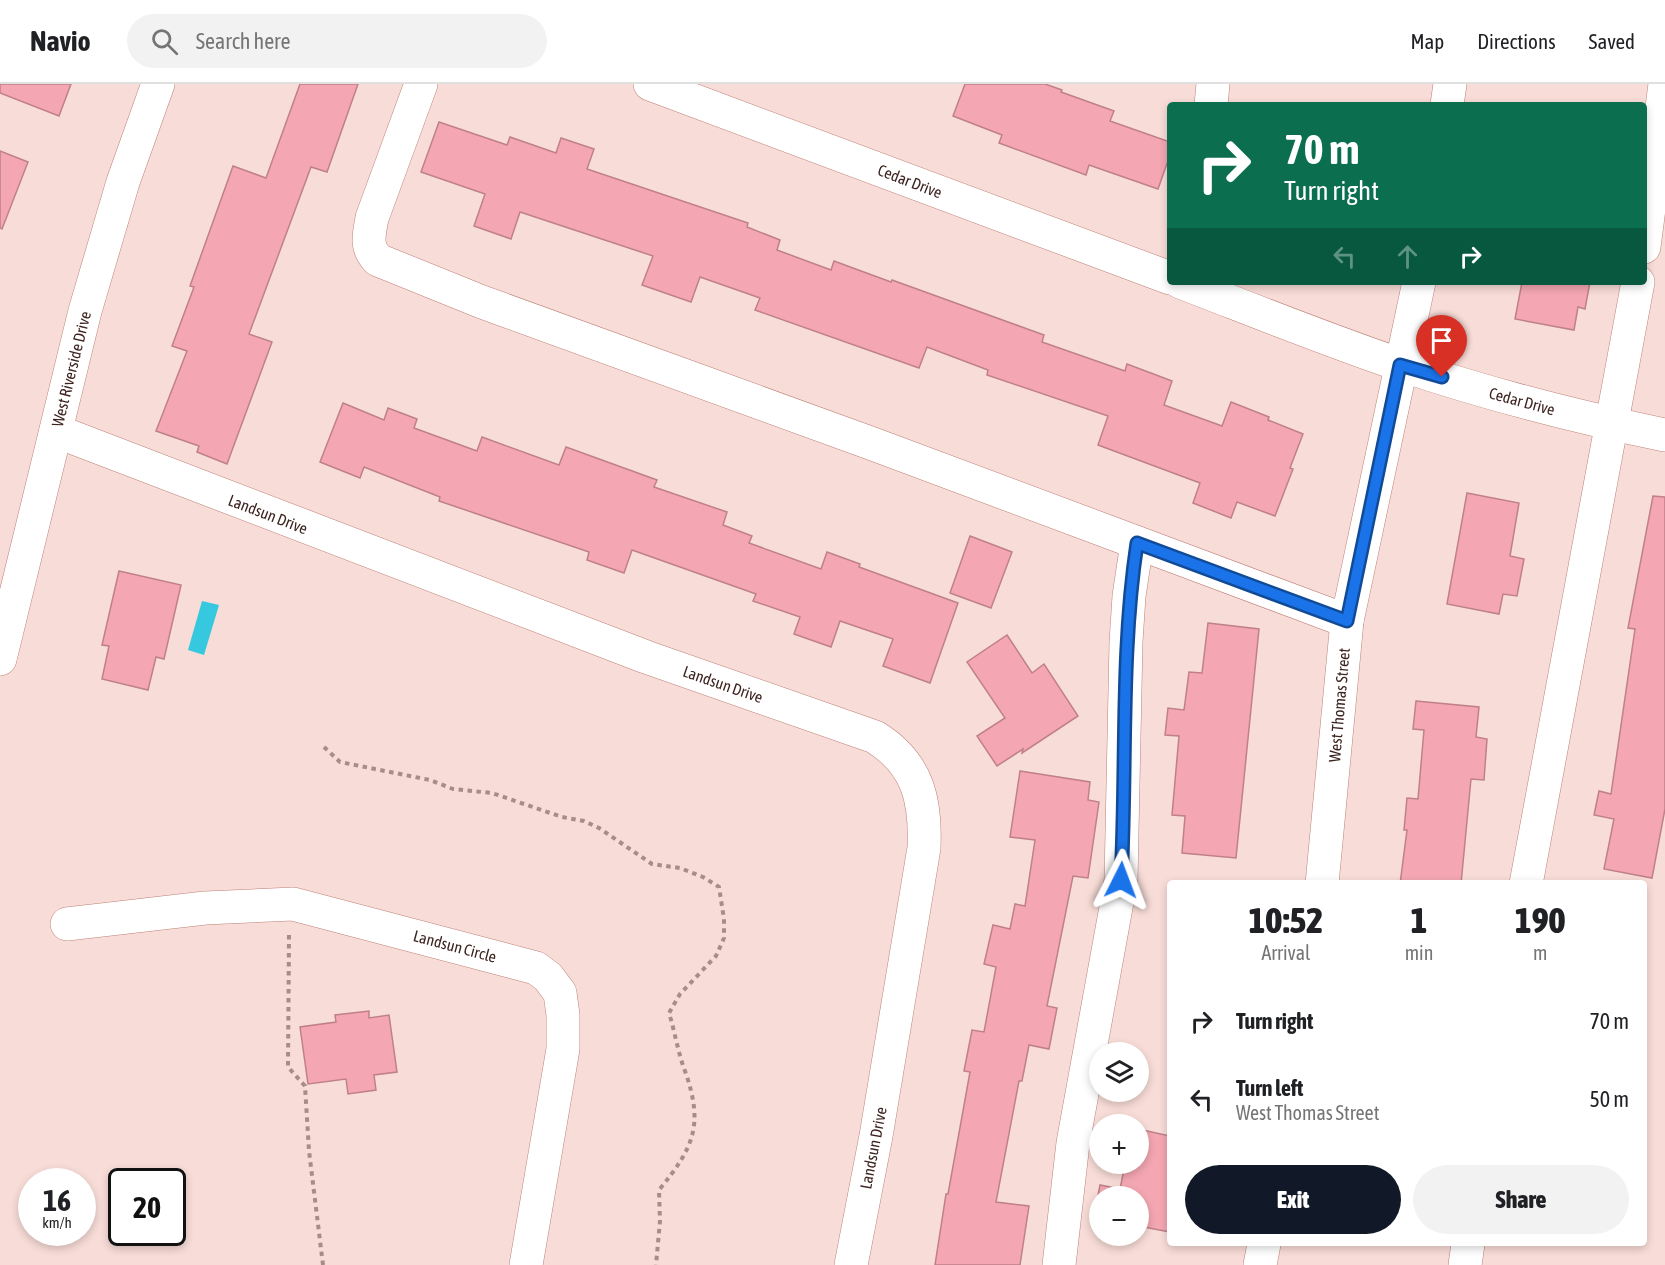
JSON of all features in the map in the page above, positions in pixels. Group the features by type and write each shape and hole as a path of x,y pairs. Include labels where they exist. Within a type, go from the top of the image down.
{"street":[{"name":"West Riverside Drive","path":"0,659 85,311 123,182 158,84"},
{"path":"421,84 372,218 368,240 370,252 378,260 482,302 873,444 1347,621"},
{"name":"Cedar Drive","path":"650,84 1167,276"},
{"path":"1211,102 1213,84"},
{"path":"1447,102 1450,84"},
{"path":"1647,224 1665,84"},
{"name":"Cedar Drive","path":"1190,285 1400,365 1504,396 1611,424 1665,435"},
{"name":"West Thomas Street","path":"1322,880 1347,621 1418,285"},
{"path":"1527,880 1637,285"},
{"name":"Landsun Drive","path":"56,431 646,657 875,737 894,749 908,766 921,797 925,819 924,848 876,1136 851,1265"},
{"path":"1059,1265 1073,1143 1121,880 1126,642 1129,596 1137,543"},
{"name":"Landsun Circle","path":"67,924 205,908 293,903 536,968 548,977 560,993 563,1015 563,1049 526,1265"},
{"path":"1260,1265 1264,1246"},
{"path":"1465,1265 1468,1246"}],"path":[{"path":"324,747 340,762 430,780 453,789 492,793 562,818 584,821 599,828 652,864 680,868 703,877 719,887 724,919 724,938 716,956 680,994 669,1013 684,1070 691,1085 696,1124 690,1144 677,1168 659,1190 660,1221 656,1265"},
{"path":"293,903 287,947 288,1067 305,1086 309,1151 323,1265"}],"water":[{"path":"202,601 219,605 204,655 188,650"}],"building":[{"path":"0,84 71,84 59,116 0,93"},
{"path":"300,84 358,84 327,172 311,167 249,334 272,342 227,464 197,452 199,446 156,431 187,351 172,346 194,287 190,286 233,166 266,178"},
{"path":"965,84 1045,84 1114,111 1110,121 1167,141 1167,164 1158,189 1089,165 1086,175 999,143 1002,135 953,116"},
{"path":"439,122 507,145 510,137 556,153 561,138 594,149 587,169 748,223 747,227 780,240 777,250 831,270 834,261 891,282 892,280 1044,335 1042,342 1125,371 1127,364 1172,381 1164,405 1222,426 1231,402 1269,417 1268,420 1303,434 1290,468 1293,469 1275,516 1237,502 1231,518 1193,503 1200,483 1098,445 1108,416 987,375 988,370 927,347 919,368 755,310 760,298 700,277 691,302 642,285 653,256 520,212 511,239 474,226 485,194 421,172"},
{"path":"0,151 28,162 2,229 0,228"},
{"path":"1521,285 1589,285 1585,309 1578,307 1574,330 1515,319"},
{"path":"343,403 384,420 388,408 417,419 414,428 477,451 482,437 559,465 566,447 657,480 654,487 727,512 723,525 752,536 749,543 821,569 827,552 860,564 859,567 958,603 930,683 883,666 893,639 840,621 831,647 794,634 800,617 753,601 756,594 632,550 624,573 587,560 589,552 439,501 440,497 364,467 360,478 320,462"},
{"path":"1467,493 1519,503 1510,556 1524,559 1517,596 1503,594 1499,614 1447,604"},
{"path":"1653,496 1665,497 1665,809 1652,878 1604,869 1614,819 1594,815 1599,791 1611,794 1635,629 1628,628"},
{"path":"970,536 1012,552 991,608 950,593"},
{"path":"119,571 181,585 164,659 156,657 148,690 102,679 109,646 102,645"},
{"path":"1208,623 1259,629 1236,858 1182,853 1185,816 1172,815 1179,736 1165,735 1168,708 1184,710 1189,672 1202,673"},
{"path":"1007,635 1032,673 1044,664 1078,716 1022,753 1023,749 997,766 977,736 1005,718 967,662"},
{"path":"1416,701 1479,707 1476,737 1487,739 1484,780 1471,779 1461,880 1401,880 1407,830 1404,830 1407,798 1418,799 1424,730 1413,729"},
{"path":"1020,771 1090,782 1088,800 1099,802 1088,878 1073,876 1047,1006 1057,1008 1049,1049 1029,1045 1022,1081 1019,1081 996,1202 1029,1206 1020,1265 935,1265 946,1194 948,1194 970,1072 964,1071 972,1030 984,1032 996,967 984,964 993,925 1010,929 1015,904 1025,906 1035,840 1010,837"},
{"path":"369,1011 369,1018 389,1015 397,1072 374,1075 376,1090 348,1094 346,1079 308,1084 300,1027 336,1022 335,1015"},
{"path":"1149,1131 1167,1135 1167,1231 1149,1228 1149,1186 1121,1186 1123,1174 1149,1174"}],"route":[{"path":"1121,880 1126,642 1129,596 1137,543 1347,621 1400,365 1442,377"}]}
